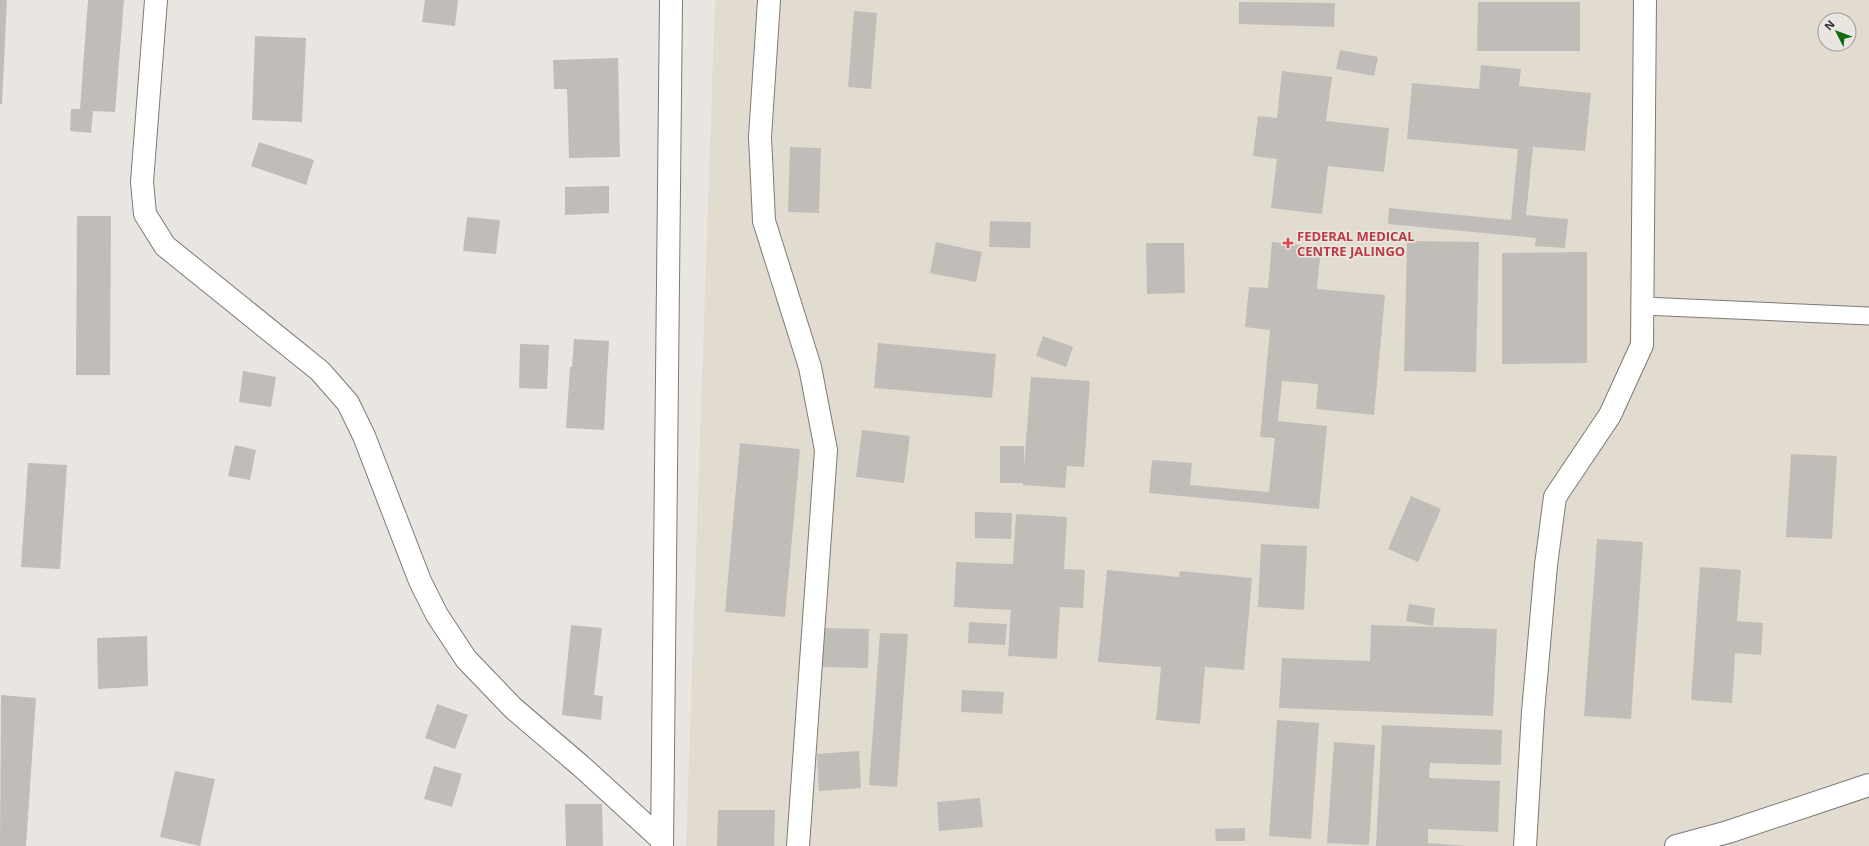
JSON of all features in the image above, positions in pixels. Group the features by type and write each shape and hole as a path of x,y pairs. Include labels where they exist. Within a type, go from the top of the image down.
{"street":[{"path":"156,0 142,182 145,214 165,246 320,371 348,404 364,436 420,581 437,615 466,659 513,708 581,766 662,843"},
{"path":"662,843 671,0"},
{"path":"769,0 760,137 764,221 810,367 826,450 798,846"},
{"path":"1525,846 1534,704 1546,565 1555,496 1610,416 1642,345 1645,0"},
{"path":"1676,846 1728,832 1869,785"}],"lane":[{"path":"1642,306 1869,316"}],"shaded area":[{"name":"FEDERAL MEDICAL CENTRE JALINGO","path":"715,0 1869,0 1869,846 686,846"}],"building":[{"path":"0,0 7,0 2,104 0,104"},
{"path":"88,0 124,0 115,112 93,111 91,133 70,131 71,109 80,109"},
{"path":"425,0 458,0 455,26 422,22"},
{"path":"1239,2 1335,3 1334,27 1239,24"},
{"path":"1478,2 1580,2 1580,51 1477,51"},
{"path":"854,11 877,13 871,89 848,87"},
{"path":"255,36 306,38 302,122 252,120"},
{"path":"1340,50 1378,57 1374,76 1336,69"},
{"path":"618,58 620,157 569,158 567,89 554,89 553,60"},
{"path":"1481,65 1521,69 1519,86 1591,93 1585,151 1533,147 1526,215 1568,219 1565,248 1535,246 1536,238 1388,224 1389,208 1511,220 1518,149 1407,139 1412,83 1479,89"},
{"path":"1282,71 1332,77 1326,121 1389,128 1384,172 1328,166 1322,214 1271,208 1277,159 1253,156 1258,116 1277,118"},
{"path":"259,142 314,160 306,185 251,166"},
{"path":"790,147 821,148 819,213 788,212"},
{"path":"609,186 609,213 565,215 565,187"},
{"path":"77,216 111,216 110,375 76,375"},
{"path":"467,217 500,220 496,254 463,251"},
{"path":"990,221 1031,222 1030,248 989,247"},
{"path":"1407,241 1479,242 1476,372 1404,371"},
{"path":"936,242 982,252 976,282 930,273"},
{"path":"1272,242 1321,247 1317,289 1385,295 1374,415 1316,409 1318,384 1282,381 1278,421 1327,426 1319,509 1149,493 1152,460 1192,463 1190,485 1269,492 1275,438 1260,437 1270,330 1245,327 1249,287 1268,288"},
{"path":"1146,243 1184,243 1185,293 1147,294"},
{"path":"1587,252 1587,363 1502,364 1502,253"},
{"path":"1043,336 1073,347 1066,367 1036,356"},
{"path":"574,339 609,341 604,430 566,428 570,367 572,367"},
{"path":"878,343 996,354 992,398 874,388"},
{"path":"520,344 549,345 547,389 519,388"},
{"path":"243,371 276,377 271,407 239,402"},
{"path":"1031,377 1090,381 1084,467 1067,466 1065,488 1023,485 1023,483 1000,483 1000,446 1024,446 1024,467"},
{"path":"862,430 910,436 904,483 856,477"},
{"path":"740,443 800,449 785,617 725,612"},
{"path":"235,445 256,450 250,480 228,476"},
{"path":"1791,454 1837,456 1832,539 1786,537"},
{"path":"28,463 67,465 60,569 21,567"},
{"path":"1411,496 1441,509 1418,562 1388,549"},
{"path":"975,512 1012,513 1011,539 975,538"},
{"path":"1016,514 1067,517 1064,569 1085,570 1083,608 1060,607 1057,659 1008,656 1011,610 954,607 956,562 1013,564"},
{"path":"1597,539 1643,542 1631,719 1584,716"},
{"path":"1261,544 1307,546 1304,610 1258,607"},
{"path":"1700,567 1741,570 1737,621 1763,623 1761,655 1735,653 1732,703 1691,700"},
{"path":"1107,570 1179,577 1180,571 1252,578 1244,670 1205,667 1200,724 1156,720 1161,667 1098,662"},
{"path":"1409,604 1435,608 1433,626 1406,621"},
{"path":"969,622 1007,624 1005,645 968,643"},
{"path":"571,625 602,628 594,695 603,696 601,720 562,715"},
{"path":"1371,625 1497,629 1493,716 1279,708 1282,658 1370,661"},
{"path":"824,628 869,629 868,668 822,667"},
{"path":"880,633 908,634 897,787 869,785"},
{"path":"147,636 148,686 98,689 97,638"},
{"path":"962,690 1004,692 1002,714 961,712"},
{"path":"1,695 36,698 26,846 0,846"},
{"path":"437,704 468,715 455,749 425,738"},
{"path":"1277,720 1319,723 1311,839 1269,836"},
{"path":"1382,725 1502,730 1501,765 1430,763 1429,778 1500,781 1498,832 1428,829 1428,843 1467,846 1376,846"},
{"path":"1334,742 1375,745 1369,845 1327,843"},
{"path":"859,751 861,788 819,791 817,754"},
{"path":"434,766 462,774 452,807 424,799"},
{"path":"175,771 215,779 200,846 160,837"},
{"path":"980,798 983,827 939,831 937,802"},
{"path":"565,804 602,804 603,846 566,846"},
{"path":"718,810 775,810 774,846 717,846"},
{"path":"1245,828 1245,841 1216,841 1215,829"}],"place":[{"name":"FEDERAL MEDICAL CENTRE JALINGO","path":"1288,243"}]}
